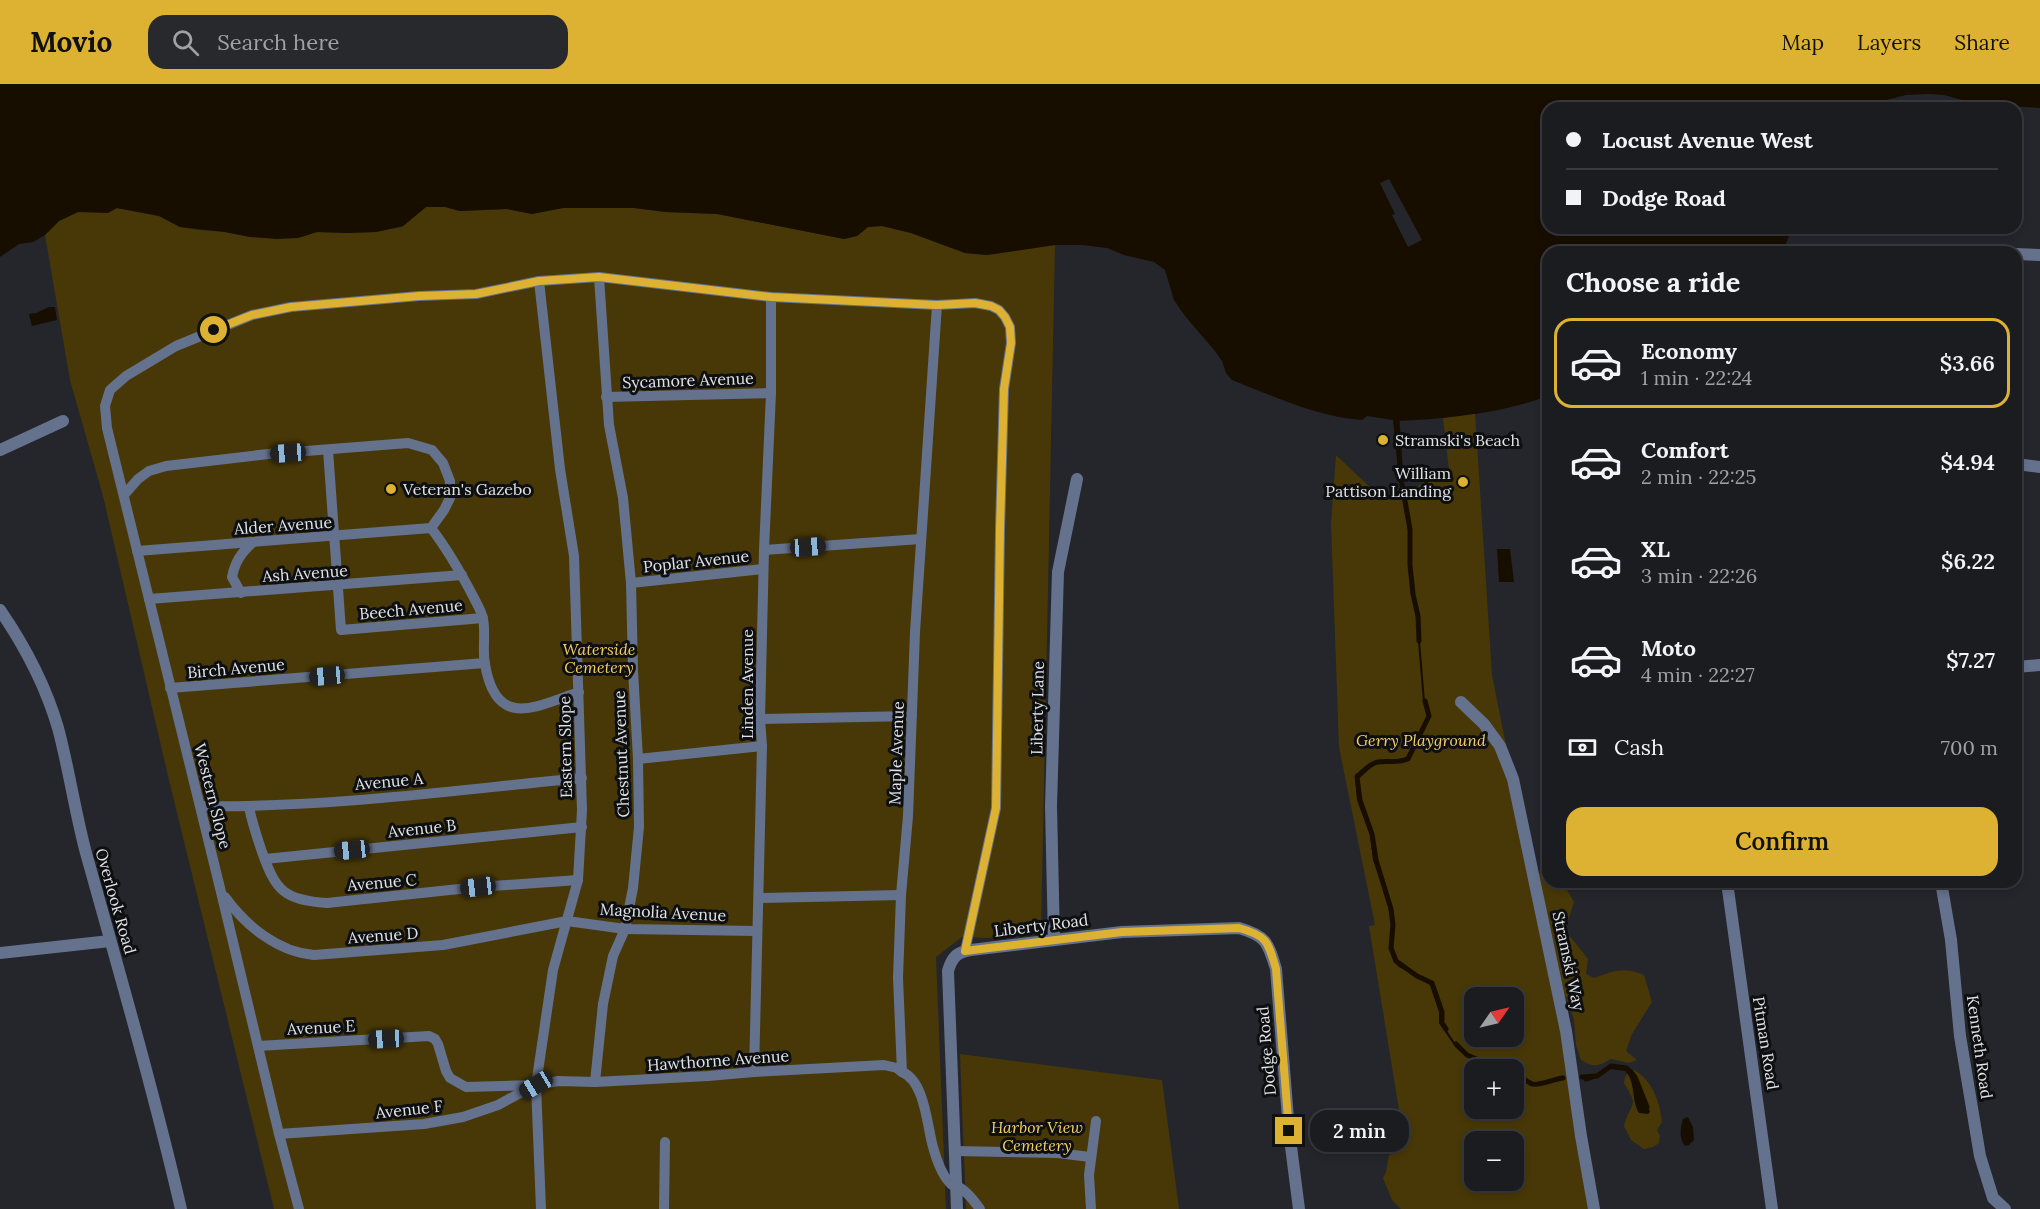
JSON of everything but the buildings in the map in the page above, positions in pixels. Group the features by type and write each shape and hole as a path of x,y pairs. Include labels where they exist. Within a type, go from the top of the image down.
{"street":[{"path":"2022,254 2040,255"},
{"path":"0,450 63,422"},
{"path":"2022,465 2040,467"},
{"name":"Liberty Lane","path":"1054,940 1051,806 1058,572 1077,479"},
{"name":"Overlook Road","path":"0,610 12,627 42,687 58,728 77,819 156,1102 181,1209"},
{"path":"2022,666 2040,665"},
{"name":"Stramski Way","path":"1461,702 1484,724 1500,747 1513,779 1564,1021 1594,1209"},
{"name":"Pitman Road","path":"1727,888 1773,1209"},
{"name":"Kenneth Road","path":"1942,888 1951,940 1960,1036 1980,1156 1993,1198 2005,1209"},
{"name":"Liberty Road","path":"965,951 1122,932 1239,928 1256,933"},
{"name":"Dodge Road","path":"1256,933 1269,945 1276,969 1289,1131 1299,1209"},
{"path":"0,953 110,940"},
{"path":"957,1209 948,971 954,956 958,952 965,951"}],"lane":[{"path":"539,281 599,277 771,297 937,305 975,303 991,306 1005,317 1010,327 1011,343 1004,389 996,808 965,951"},
{"name":"Chestnut Avenue","path":"595,1082 603,1004 613,956 625,929 633,888 639,827 631,583 623,498 606,397 599,277"},
{"name":"Western Slope","path":"299,1209 107,428 105,406 110,390 126,376 176,346 252,315 314,304 476,294 539,281"},
{"name":"Eastern Slope","path":"539,281 560,469 574,556 582,778 582,827 578,880 553,970 536,1085 541,1209"},
{"name":"Linden Avenue","path":"754,1072 762,746 760,719 763,569 771,393 771,297"},
{"name":"Maple Avenue","path":"902,1072 898,978 901,895 908,816 915,632 937,305"},
{"name":"Sycamore Avenue","path":"606,397 771,393"},
{"path":"124,495 138,479 149,471 166,466 268,454 408,443 432,450 447,472 450,481 450,498 431,528 452,555 483,618 485,663 490,684 498,699 510,708 530,709 579,692"},
{"path":"328,450 333,537 339,585"},
{"name":"Alder Avenue","path":"137,551 431,528"},
{"path":"764,550 921,539"},
{"path":"241,592 232,577 234,566 240,554 252,543"},
{"name":"Poplar Avenue","path":"631,583 763,569"},
{"name":"Ash Avenue","path":"149,599 462,575"},
{"name":"Beech Avenue","path":"339,585 341,630 483,618"},
{"name":"Birch Avenue","path":"170,688 485,663"},
{"path":"760,719 912,716"},
{"path":"638,759 762,746"},
{"name":"Avenue A","path":"200,806 249,807 331,802 582,778"},
{"name":"Avenue C","path":"249,807 268,872 287,893 304,902 327,903 478,887 578,880"},
{"name":"Avenue B","path":"264,858 582,827"},
{"name":"Avenue D","path":"221,892 232,907 274,944 300,954 314,955 443,945 567,921"},
{"path":"759,898 901,895"},
{"name":"Magnolia Avenue","path":"567,921 625,929 757,931"},
{"name":"Avenue E","path":"258,1046 429,1036 438,1044 450,1078 461,1086 536,1085"},
{"name":"Hawthorne Avenue","path":"536,1085 558,1081 595,1082 884,1065 897,1068 902,1072"},
{"path":"902,1072 908,1074 918,1089 944,1176 952,1185 956,1185 972,1198 980,1209"},
{"name":"Avenue F","path":"279,1134 424,1124 463,1117 498,1105 536,1085"},
{"path":"1091,1209 1090,1156 1096,1121"},
{"path":"664,1209 665,1142"},
{"path":"955,1151 1058,1153 1090,1156"}],"green space":[{"name":"Waterside Cemetery","path":"426,207 445,207 460,211 507,209 532,214 563,208 634,208 717,214 844,239 857,236 868,227 882,226 911,233 965,253 987,255 1055,245 1041,932 987,938 962,937 936,957 946,1209 274,1209 168,776 103,496 70,380 45,235 59,221 78,212 116,208 159,216 180,227 250,237 298,238 316,232 376,232 402,227"},
{"name":"Gerry Playground","path":"1475,413 1492,675 1532,876 1542,874 1542,888 1565,888 1572,897 1574,902 1565,930 1588,959 1586,974 1594,978 1625,970 1637,972 1644,975 1652,1002 1632,1034 1626,1051 1637,1060 1628,1063 1611,1059 1600,1065 1593,1065 1581,1060 1576,1045 1574,1020 1566,997 1555,991 1594,1209 1401,1209 1392,1200 1383,1178 1389,1155 1395,1153 1395,1136 1401,1122 1369,926 1375,925 1339,747 1331,524 1336,455 1376,493 1394,498 1411,492 1428,478 1449,470 1443,418"},
{"name":"Harbor View Cemetery","path":"960,1054 1162,1080 1179,1209 966,1209"},
{"path":"1634,1070 1646,1080 1654,1092 1662,1122 1657,1130 1660,1136 1659,1143 1644,1149 1631,1140 1624,1126 1633,1101 1624,1080"}],"shaded area":[{"path":"0,84 2040,84 2040,108 2022,107 2022,102 1962,100 1930,94 1906,95 1879,102 1542,102 1542,234 1790,234 1785,246 1542,246 1542,398 1512,407 1474,414 1397,421 1401,479 1410,529 1413,594 1418,616 1425,702 1429,716 1408,759 1375,763 1357,777 1360,800 1372,834 1376,860 1391,909 1393,925 1391,948 1396,961 1417,976 1432,983 1442,1012 1442,1023 1457,1046 1467,1055 1477,1059 1471,1059 1456,1048 1439,1023 1439,1012 1430,985 1394,962 1389,948 1391,924 1387,899 1373,860 1370,835 1357,800 1355,775 1373,762 1406,757 1428,716 1423,702 1416,617 1408,565 1408,530 1399,479 1393,420 1367,416 1362,420 1328,415 1232,380 1215,351 1174,300 1165,270 1154,262 1124,255 1107,248 1082,245 1055,245 987,255 965,253 911,233 882,226 868,227 857,236 844,239 717,214 634,208 563,208 532,214 507,209 460,211 445,207 426,207 403,226 376,232 317,232 298,238 277,239 180,227 159,216 117,208 108,213 78,212 59,221 45,235 33,242 19,244 0,257"},
{"path":"55,307 57,320 32,326 29,314"},
{"path":"1497,549 1510,549 1514,582 1499,582"},
{"path":"1611,1066 1625,1068 1635,1077 1650,1112 1648,1114 1639,1113 1631,1080 1625,1071 1610,1069 1597,1078 1585,1082 1582,1077 1597,1076"},
{"path":"1688,1117 1693,1127 1694,1140 1685,1146 1681,1139 1681,1129 1683,1119"}],"pier":[{"path":"1389,179 1422,240 1408,247 1392,215 1395,214 1380,183"}],"waterway":[{"path":"1397,420 1401,479 1410,529 1410,565 1418,616 1419,641"},
{"path":"1425,701 1429,716 1408,759 1375,763 1357,777 1360,800 1372,834 1376,860 1391,909 1393,925 1391,948 1396,961 1417,976 1432,983 1442,1012 1442,1023 1446,1029"},
{"path":"1456,1044 1467,1055 1476,1059"},
{"path":"1582,1077 1597,1076 1611,1066 1626,1068 1635,1077 1647,1107"},
{"path":"1524,1080 1535,1084 1563,1078"}],"place":[{"name":"Stramski's Beach","path":"1383,440"},
{"name":"William Pattison Landing","path":"1463,482"},
{"name":"Veteran's Gazebo","path":"391,489"}],"route":[{"path":"214,330 252,315 291,307 373,299 476,294 539,281 599,277 771,297 937,305 975,303 999,310 1010,327 1011,343 1004,389 996,808 965,951 1122,932 1239,928 1256,933 1269,945 1276,969 1289,1131"}]}
